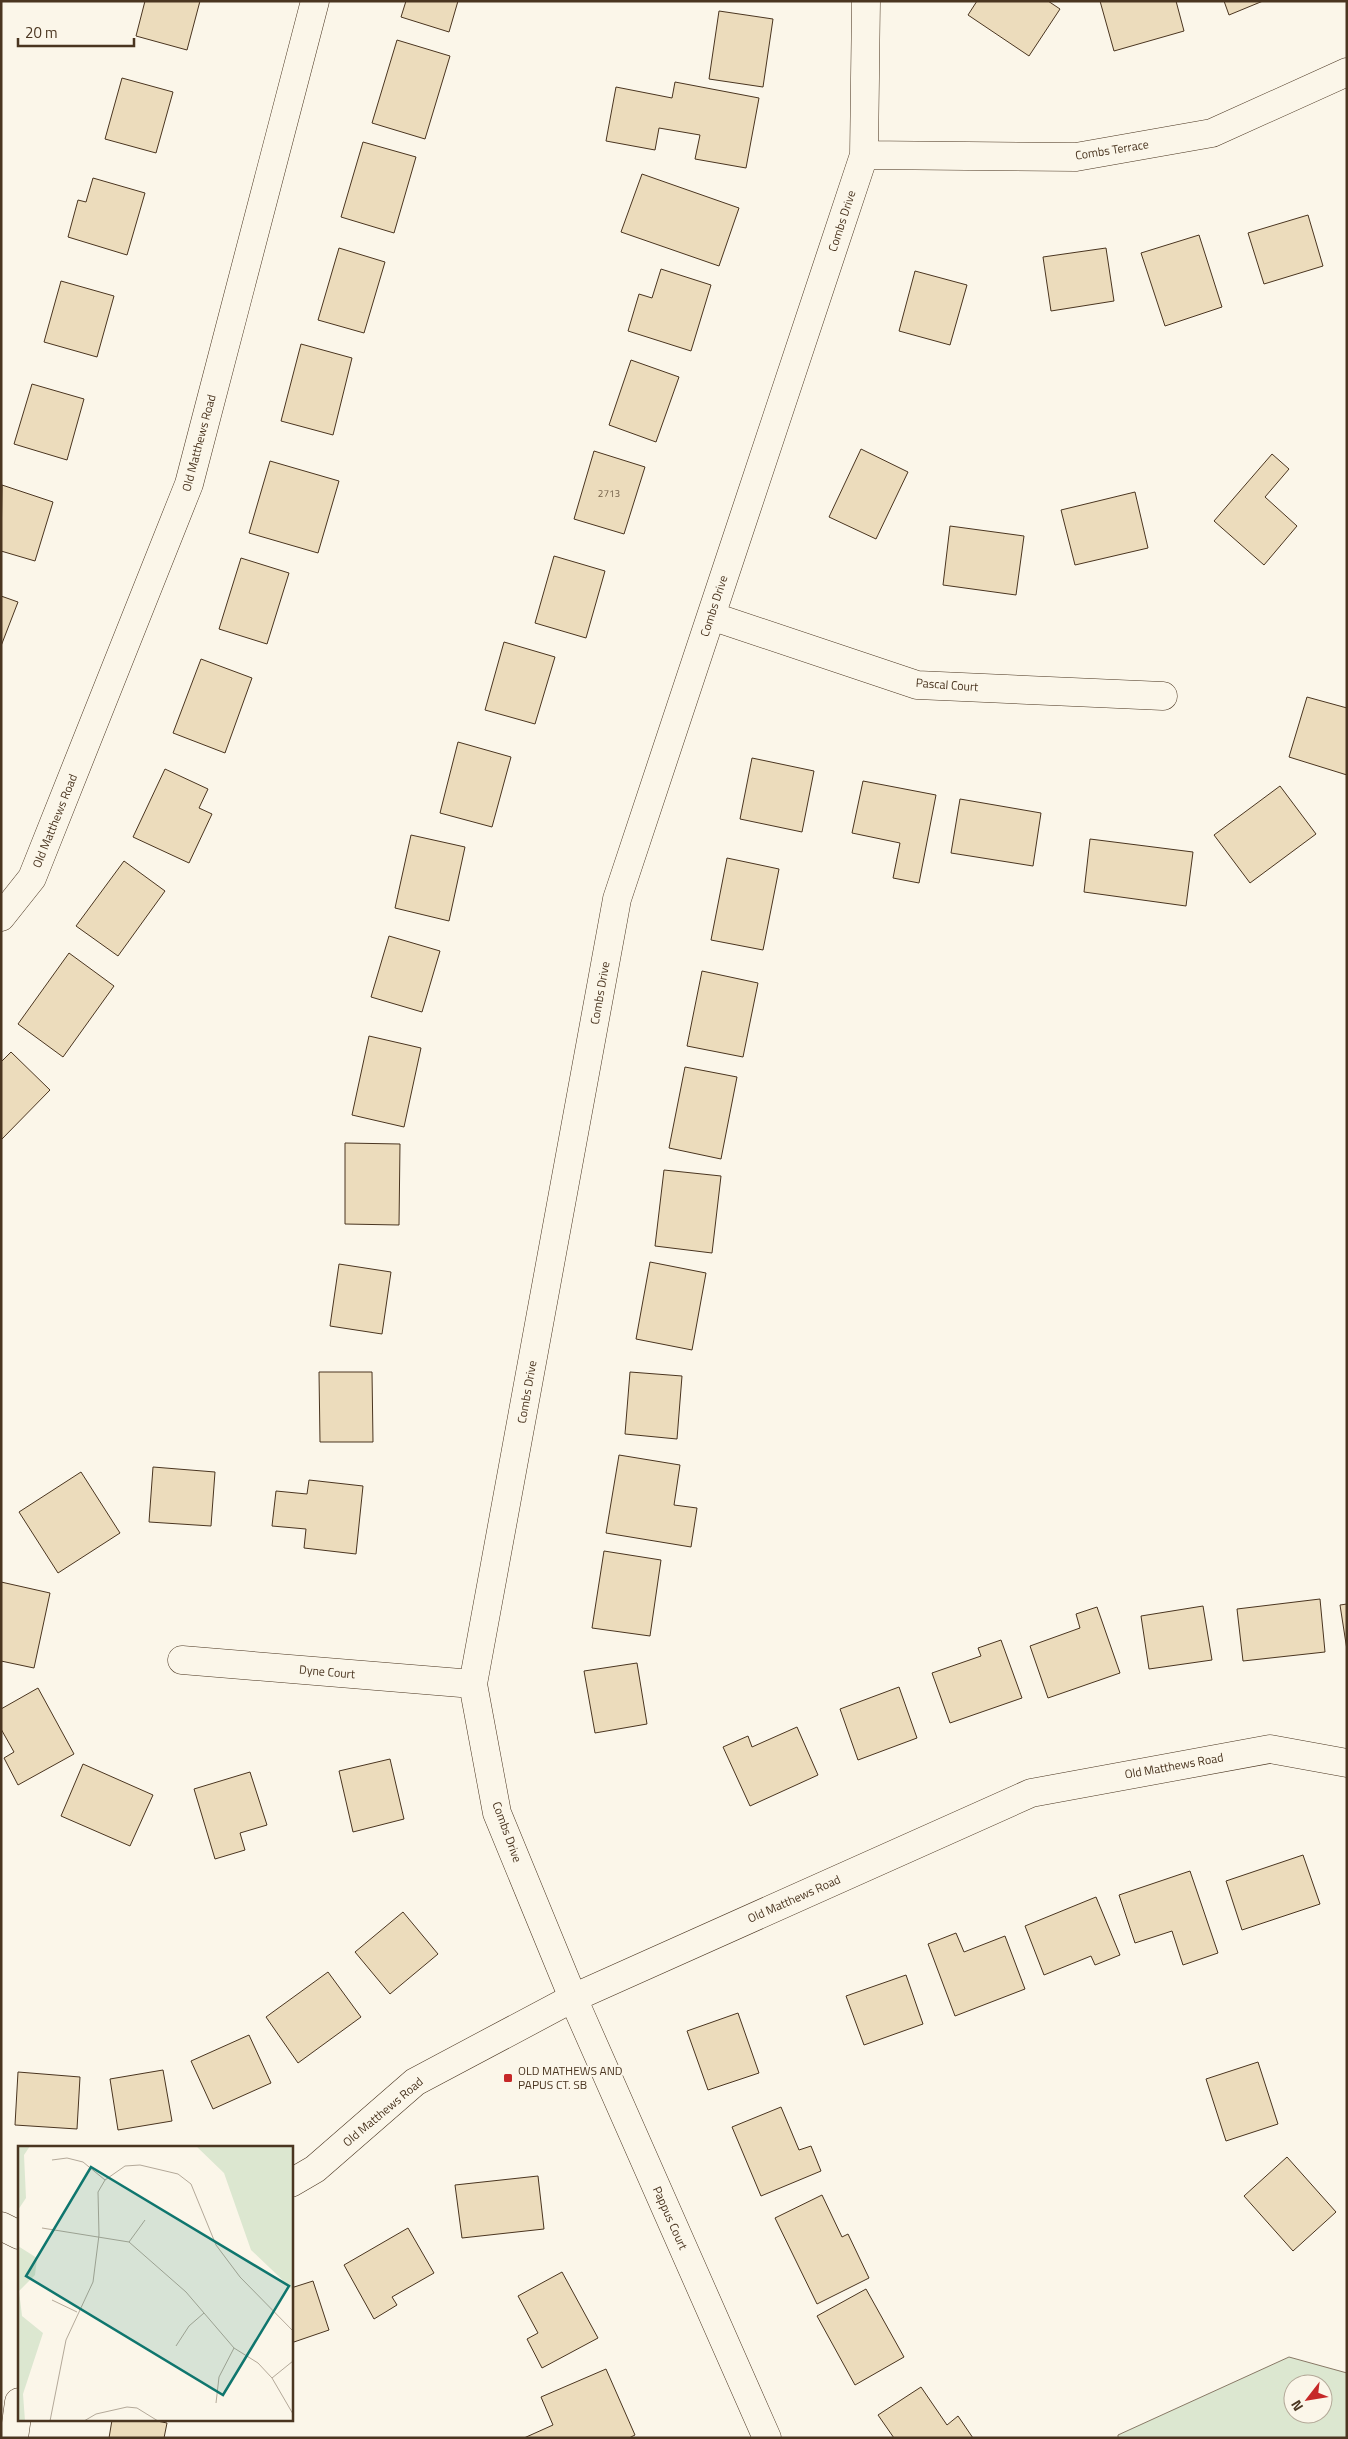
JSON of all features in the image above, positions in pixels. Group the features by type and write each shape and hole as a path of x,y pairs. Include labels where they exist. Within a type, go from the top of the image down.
{"street":[{"name":"Old Matthews Road","path":"1,917 32,878 190,484 315,1"},
{"name":"Combs Drive","path":"573,1998 497,1813 473,1684 617,899 864,155 866,1"},
{"name":"Combs Terrace","path":"864,155 1076,158 1212,133 1347,72"},
{"name":"Pascal Court","path":"711,616 917,685 1164,696"},
{"name":"Dyne Court","path":"182,1660 473,1684"},
{"name":"Old Matthews Road","path":"292,2182 315,2169 415,2082 573,1998 1031,1793 1270,1748 1347,1763"},
{"name":"Pappus Court","path":"573,1998 767,2438"},
{"path":"1,2226 18,2234"},
{"path":"14,2438 18,2409"}],"green space":[{"path":"1289,2357 1347,2373 1347,2438 1118,2438 1118,2435"}],"building":[{"path":"145,1 200,1 187,50 136,36"},
{"path":"406,1 458,1 449,32 401,17"},
{"path":"977,1 1048,1 1060,9 1029,56 968,15"},
{"path":"1100,1 1176,1 1184,31 1114,51"},
{"path":"1224,1 1263,1 1229,15"},
{"path":"719,11 773,19 763,87 709,79"},
{"path":"397,40 450,56 425,139 372,123"},
{"path":"122,78 173,92 156,153 105,139"},
{"path":"675,82 759,98 746,168 695,159 700,135 659,128 655,150 606,141 616,87 672,98"},
{"path":"363,142 416,157 394,233 341,217"},
{"path":"642,174 739,208 719,266 621,232"},
{"path":"93,178 145,193 127,255 68,237 78,200 86,202"},
{"path":"1308,215 1323,266 1264,284 1248,233"},
{"path":"1199,235 1222,307 1165,326 1141,253"},
{"path":"339,248 385,262 364,333 318,320"},
{"path":"1106,248 1114,301 1051,311 1043,257"},
{"path":"661,269 711,285 691,351 628,331 639,294 652,298"},
{"path":"915,271 967,285 950,345 899,331"},
{"path":"61,281 114,296 97,357 44,342"},
{"path":"301,344 352,358 333,435 281,421"},
{"path":"631,360 679,377 656,442 609,425"},
{"path":"32,384 84,399 67,460 14,444"},
{"path":"861,449 908,472 876,539 829,517"},
{"path":"594,451 645,467 624,534 574,519"},
{"path":"1272,454 1289,469 1265,497 1297,526 1264,565 1214,521"},
{"path":"270,461 339,481 318,553 249,533"},
{"path":"2,485 53,502 35,561 1,551"},
{"path":"1135,492 1148,548 1075,565 1061,510"},
{"path":"950,526 1024,536 1016,595 943,585"},
{"path":"554,556 605,571 586,638 535,623"},
{"path":"241,558 289,573 267,644 219,629"},
{"path":"1,596 18,602 1,646"},
{"path":"504,642 555,657 535,724 485,710"},
{"path":"201,659 252,678 225,753 173,733"},
{"path":"1307,697 1347,708 1347,775 1289,757"},
{"path":"458,742 511,757 492,827 440,813"},
{"path":"752,758 814,771 802,832 740,819"},
{"path":"165,769 208,789 199,808 212,814 189,863 133,837"},
{"path":"863,781 936,795 919,883 893,878 900,843 852,833"},
{"path":"1280,786 1316,834 1250,883 1214,835"},
{"path":"960,799 1041,813 1033,866 951,853"},
{"path":"411,835 465,847 449,921 395,908"},
{"path":"1090,839 1193,852 1186,906 1084,892"},
{"path":"727,858 779,869 763,950 711,940"},
{"path":"124,861 165,891 118,956 76,926"},
{"path":"389,936 440,951 422,1012 371,997"},
{"path":"69,953 114,986 63,1057 18,1024"},
{"path":"702,971 758,983 743,1057 687,1046"},
{"path":"369,1036 421,1048 404,1127 352,1115"},
{"path":"11,1052 50,1090 1,1140 1,1062"},
{"path":"685,1067 737,1077 721,1159 669,1148"},
{"path":"345,1143 400,1144 399,1225 345,1224"},
{"path":"664,1170 721,1176 712,1253 655,1246"},
{"path":"650,1262 706,1273 692,1350 636,1339"},
{"path":"339,1264 391,1272 382,1334 330,1326"},
{"path":"319,1372 372,1372 373,1442 320,1442"},
{"path":"630,1372 682,1376 677,1439 625,1434"},
{"path":"619,1455 680,1465 674,1505 697,1508 691,1547 606,1533"},
{"path":"153,1467 215,1472 211,1526 149,1522"},
{"path":"81,1472 120,1533 58,1573 19,1512"},
{"path":"309,1480 363,1486 356,1554 304,1548 306,1529 272,1526 276,1491 307,1494"},
{"path":"604,1551 661,1560 650,1636 592,1628"},
{"path":"1,1582 50,1593 34,1668 1,1661"},
{"path":"1320,1599 1325,1652 1243,1661 1237,1609"},
{"path":"1347,1604 1347,1650 1340,1605"},
{"path":"1203,1606 1212,1660 1149,1669 1141,1616"},
{"path":"1097,1607 1120,1673 1048,1698 1030,1646 1080,1628 1076,1614"},
{"path":"1001,1640 1022,1698 950,1723 932,1673 981,1656 978,1648"},
{"path":"637,1663 647,1724 595,1733 584,1671"},
{"path":"899,1687 917,1738 858,1760 840,1709"},
{"path":"38,1688 74,1754 18,1785 4,1758 14,1752 1,1729 1,1709"},
{"path":"797,1727 818,1775 750,1806 723,1747 748,1736 752,1747"},
{"path":"390,1759 404,1819 353,1832 339,1771"},
{"path":"83,1764 153,1795 130,1846 61,1816"},
{"path":"250,1772 267,1825 240,1833 245,1850 215,1859 194,1789"},
{"path":"1303,1855 1320,1904 1242,1930 1226,1881"},
{"path":"1190,1871 1218,1953 1183,1965 1172,1931 1135,1943 1119,1895"},
{"path":"1096,1897 1120,1955 1095,1965 1091,1956 1044,1975 1025,1926"},
{"path":"403,1912 438,1954 390,1994 355,1952"},
{"path":"956,1933 964,1952 1005,1936 1025,1989 955,2016 928,1944"},
{"path":"328,1972 361,2017 298,2063 266,2017"},
{"path":"906,1975 923,2024 864,2045 846,1996"},
{"path":"738,2013 759,2073 708,2090 687,2031"},
{"path":"249,2035 271,2083 213,2109 191,2061"},
{"path":"1258,2062 1278,2124 1226,2141 1206,2079"},
{"path":"163,2070 172,2121 118,2130 110,2079"},
{"path":"18,2072 80,2077 77,2129 15,2125"},
{"path":"781,2107 799,2150 811,2146 821,2171 761,2196 732,2127"},
{"path":"1287,2157 1336,2212 1293,2251 1244,2196"},
{"path":"538,2176 544,2229 462,2238 455,2185"},
{"path":"822,2195 842,2237 848,2234 869,2278 817,2304 775,2218"},
{"path":"408,2228 434,2273 392,2297 397,2305 374,2319 344,2265"},
{"path":"562,2272 598,2338 542,2368 527,2339 538,2333 518,2296"},
{"path":"313,2281 329,2330 292,2343 292,2288"},
{"path":"866,2289 904,2357 855,2385 817,2316"},
{"path":"606,2369 635,2435 629,2438 524,2438 553,2425 541,2397"},
{"path":"921,2387 947,2425 958,2416 973,2438 894,2438 878,2415"},
{"path":"112,2422 167,2423 164,2438 109,2438"}],"place":[{"name":"OLD MATHEWS AND PAPUS CT. SB","path":"508,2078"}]}
